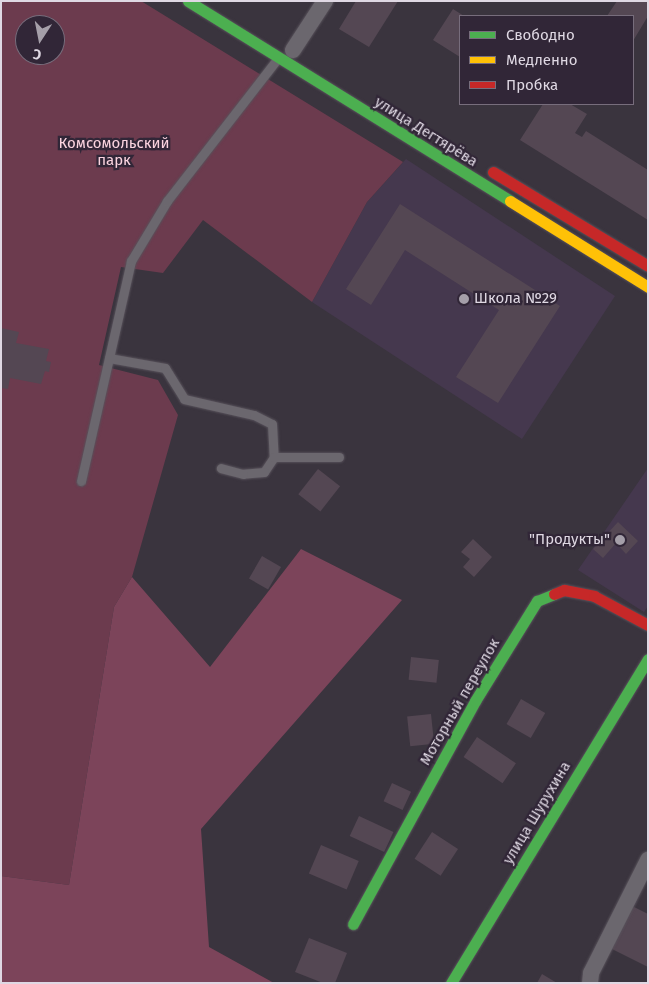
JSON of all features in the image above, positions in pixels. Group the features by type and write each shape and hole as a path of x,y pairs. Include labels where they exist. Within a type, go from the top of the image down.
{"main road":[{"name":"улица Дегтярёва","path":"188,1 289,52 648,287"},
{"name":"улица Дегтярёва","path":"486,167 648,266"},
{"name":"Моторный переулок","path":"353,924 475,701 537,601 564,590 594,596 648,625"},
{"name":"улица Шурухина","path":"451,983 648,658"}],"street":[{"path":"289,52 325,1"},
{"path":"590,983 591,973 648,860"}],"lane":[{"path":"81,480 130,261 167,201 289,52"},
{"path":"109,358 165,368 184,399 254,415 272,424 274,457 264,472 243,474 221,468"},
{"path":"274,457 340,458"}],"shaded area":[{"name":"Школа №29","path":"406,159 615,296 522,439 312,302 367,202"},
{"path":"648,468 648,606 644,612 578,570"},
{"path":"301,549 402,600 201,829 209,947 274,983 1,983 1,876 69,885 114,607 132,577 210,667"}],"green space":[{"name":"Комсомольский парк","path":"1,1 141,1 403,162 367,202 312,302 203,220 163,273 121,267 99,365 158,380 178,415 132,577 114,607 69,885 1,876"}],"building":[{"path":"356,1 398,1 369,47 339,29"},
{"path":"617,1 648,1 648,16 634,39 634,15 608,15"},
{"path":"453,9 462,15 459,15 459,56 433,40"},
{"path":"542,105 572,105 587,114 575,133 582,137 586,131 648,170 648,220 520,140"},
{"path":"400,204 560,306 498,403 456,377 499,310 405,250 371,305 346,289"},
{"path":"1,328 19,332 16,343 49,349 46,361 51,362 49,372 45,371 41,384 10,378 8,389 1,388"},
{"path":"318,469 340,486 320,511 298,494"},
{"path":"618,522 638,541 626,554 616,543 603,558 593,549"},
{"path":"473,539 492,557 474,577 463,567 470,559 461,552"},
{"path":"262,556 281,567 268,590 249,579"},
{"path":"411,657 439,660 436,683 409,680"},
{"path":"521,699 545,713 531,738 506,724"},
{"path":"431,714 434,744 410,746 407,717"},
{"path":"477,737 516,763 503,783 464,757"},
{"path":"392,783 411,792 403,810 384,801"},
{"path":"359,816 393,832 384,852 350,836"},
{"path":"432,832 458,849 441,876 415,859"},
{"path":"321,845 359,861 347,890 309,874"},
{"path":"632,906 648,914 648,967 610,948"},
{"path":"309,938 347,953 335,983 323,983 295,972"},
{"path":"542,974 557,983 537,983"}],"traffic: fast":[{"path":"188,1 510,201"},
{"path":"353,924 475,701 537,601 554,594"},
{"path":"451,983 648,659"}],"traffic: slow":[{"path":"510,201 648,287"}],"traffic: jam":[{"path":"493,172 648,266"},
{"path":"554,594 564,590 594,596 648,625"}],"place":[{"name":"Школа №29","path":"464,299"},
{"name":"\"Продукты\"","path":"620,540"}]}
